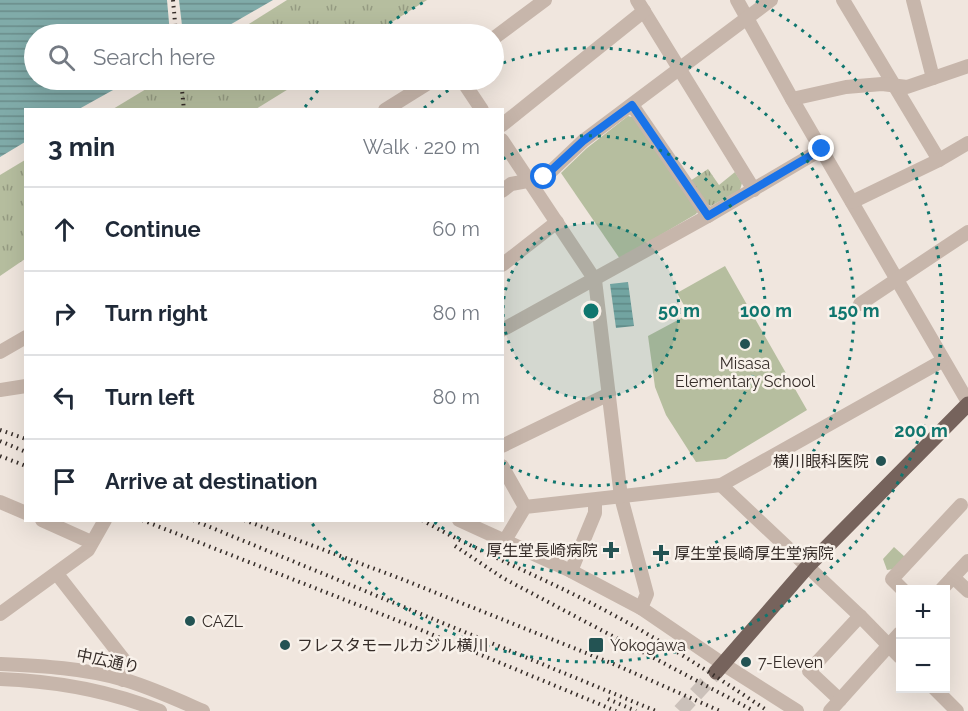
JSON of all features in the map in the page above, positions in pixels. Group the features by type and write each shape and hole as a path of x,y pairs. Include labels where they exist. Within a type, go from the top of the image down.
{"main road":[{"path":"719,668 808,566 968,403"}],"street":[{"path":"504,31 545,0"},
{"path":"737,0 968,403"},
{"path":"504,189 511,184 544,177 583,141 771,0"},
{"path":"843,0 939,160"},
{"path":"913,0 933,78"},
{"path":"504,123 640,6 754,190"},
{"path":"792,99 846,87 882,84 907,87 968,66"},
{"path":"388,108 417,90"},
{"path":"469,90 481,108"},
{"path":"632,105 708,216"},
{"path":"852,202 939,160 968,142"},
{"path":"504,143 595,280 621,497 647,594 641,608"},
{"path":"505,324 595,280 822,149"},
{"path":"504,263 557,222"},
{"path":"860,304 968,232"},
{"path":"0,352 24,338"},
{"path":"525,507 721,485 942,361"},
{"path":"0,390 24,386"},
{"path":"504,445 609,394"},
{"path":"504,470 525,507"},
{"path":"721,485 860,616 896,653"},
{"path":"571,572 595,513 595,500"},
{"path":"0,501 24,512"},
{"path":"898,585 892,579 961,505"},
{"path":"504,542 525,507"},
{"path":"46,522 91,542"},
{"path":"0,614 87,550 104,522"},
{"path":"463,522 571,572 641,608 719,668 797,711"},
{"path":"946,585 968,561"},
{"path":"57,574 124,660 123,680"},
{"path":"953,577 968,591"},
{"path":"840,700 809,671 860,616"},
{"path":"830,711 896,637"},
{"name":"中広通り","path":"0,664 54,667 123,680 150,688 203,711"},
{"path":"0,679 35,680 99,692 160,711"},
{"path":"939,693 957,711"}],"green space":[{"path":"287,0 427,0 389,24 249,24"},
{"path":"144,90 287,90 258,108 115,108"},
{"path":"628,116 636,118 699,209 696,214 620,259 561,173 587,148"},
{"path":"24,161 24,260 0,276 0,175"},
{"path":"708,169 719,185 735,172 742,183 740,190 711,206 706,204 690,181"},
{"path":"725,266 807,410 726,459 696,462 666,415 655,387 648,336 689,314 677,293"},
{"path":"894,547 905,557 894,569 887,570 883,559"}],"water":[{"path":"0,0 273,0 231,24 24,24 24,90 113,90 81,108 24,108 24,143 0,157"},
{"path":"628,282 634,326 616,328 610,284"}],"pier":[{"path":"167,0 179,0 182,24 169,24"}],"tunnel":[{"path":"680,711 716,672"}],"railway":[{"path":"173,0 175,24"},
{"path":"182,90 184,108"},
{"path":"0,430 24,438"},
{"path":"0,441 24,451"},
{"path":"0,456 24,465"},
{"path":"147,522 414,627 616,711"},
{"path":"198,522 656,711"},
{"path":"249,522 399,578 616,665 720,711"},
{"path":"426,522 628,623 689,659 768,711"},
{"path":"455,546 503,578 752,710"},
{"path":"608,699 636,711"}],"place":[{"name":"Misasa Elementary School","path":"745,344"},
{"name":"横川眼科医院","path":"881,461"},
{"name":"厚生堂長崎病院","path":"611,550"},
{"name":"厚生堂長崎厚生堂病院","path":"661,553"},
{"name":"CAZL","path":"190,621"},
{"name":"フレスタモールカジル横川","path":"285,645"},
{"name":"Yokogawa","path":"596,645"},
{"name":"7-Eleven","path":"746,662"}],"route":[{"path":"544,177 583,141 632,105 708,216 822,149"}]}
